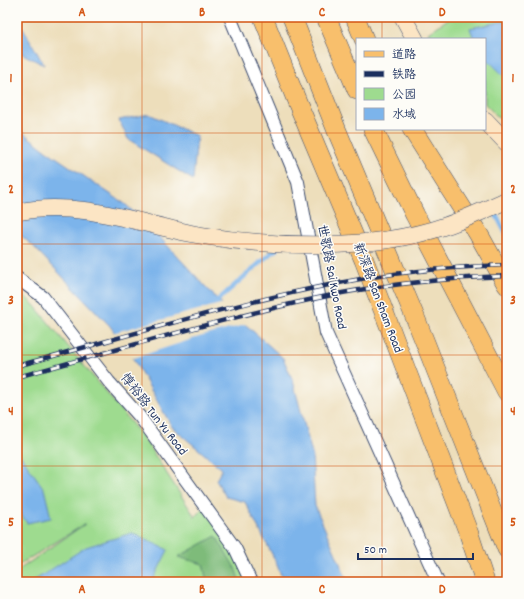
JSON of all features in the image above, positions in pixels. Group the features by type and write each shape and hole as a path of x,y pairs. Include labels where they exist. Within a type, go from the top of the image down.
{"main road":[{"name":"新深路 San Sham Road","path":"263,17 364,260 469,534 485,582"},
{"name":"新深路 San Sham Road","path":"292,17 337,131 415,318 507,549"},
{"path":"326,17 356,88"},
{"path":"355,17 364,38"},
{"path":"374,130 415,215 507,392"},
{"path":"413,130 479,235 507,285"}],"street":[{"name":"世歌路 Sai Kwo Road","path":"230,17 298,182 326,333 438,582"},
{"path":"403,17 414,38"},
{"path":"486,121 507,143"},
{"path":"17,212 45,209 105,213 198,235 246,242 329,245 400,238 446,226 507,200"},
{"name":"惇裕路 Tun Yu Road","path":"17,278 43,297 109,382 140,417 235,548 251,582"}],"green space":[{"path":"446,17 507,17 507,126 486,105 486,38 432,38 428,33 448,19"},
{"path":"17,289 34,305 143,437 195,517 204,506 250,582 17,582 17,571 85,524 17,566"},
{"path":"216,536 235,568 240,582 207,582 203,564 178,557"}],"water":[{"path":"17,17 44,65 17,51"},
{"path":"507,22 507,79 486,58 486,38 474,38 470,28"},
{"path":"149,114 197,136 193,180 128,139 119,120"},
{"path":"17,128 44,149 125,204 152,229 218,300 283,358 293,381 312,454 315,506 348,582 284,582 274,558 245,502 226,497 216,480 222,469 172,427 134,360 110,326 33,246 17,232"},
{"path":"17,450 44,489 51,518 27,523 17,509"},
{"path":"132,533 168,550 152,582 32,582 86,547"}],"pier":[{"path":"224,303 248,324 199,337 131,359 112,333"}],"waterway":[{"path":"494,211 507,236"},
{"path":"218,300 276,250"}],"railway":[{"path":"17,366 217,311 298,291 381,276 465,267 507,265"},
{"path":"17,377 260,311 342,293 383,286 466,278 507,276"}]}
